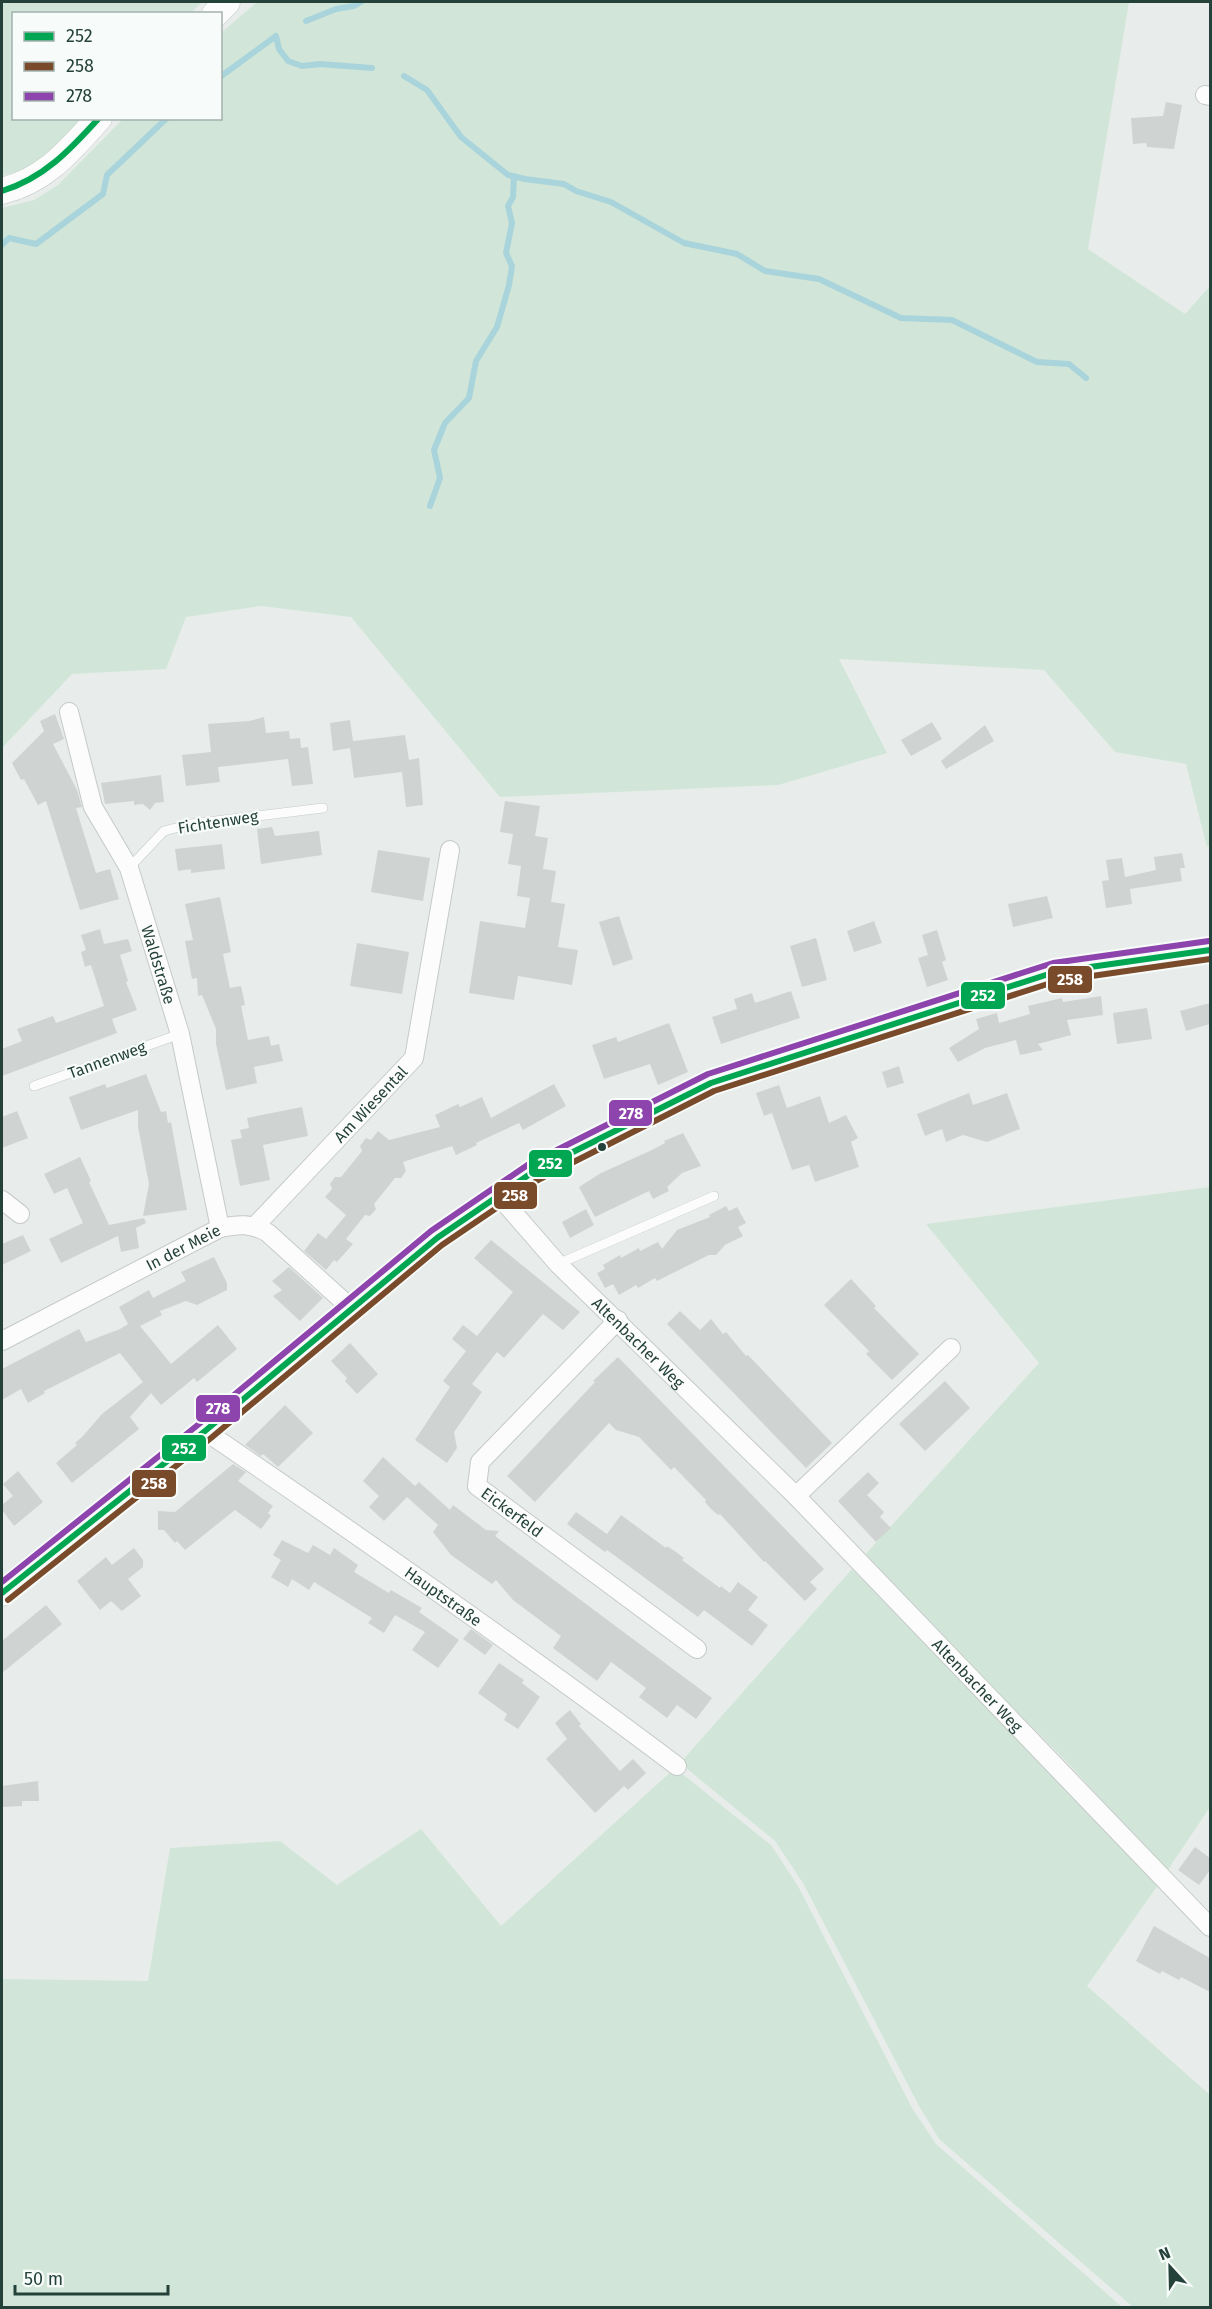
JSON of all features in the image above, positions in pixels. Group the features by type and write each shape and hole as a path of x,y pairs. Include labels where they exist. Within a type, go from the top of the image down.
{"main road":[{"path":"2,191 17,188 42,174 58,162 97,120"},
{"path":"2,1593 205,1431 436,1238 533,1172 711,1083 1055,972 1210,950"}],"street":[{"name":"Waldstraße","path":"69,712 93,807 129,868 180,1034 220,1228"},
{"name":"Am Wiesental","path":"255,1226 414,1058 450,850"},
{"name":"Altenbacher Weg","path":"498,1195 558,1264 796,1496 1161,1873 1210,1927"},
{"path":"2,1200 20,1214"},
{"name":"In der Meie","path":"2,1341 220,1228 235,1225 255,1226"},
{"path":"255,1226 268,1233 352,1309"},
{"name":"Eickerfeld","path":"618,1320 480,1462 477,1486 697,1649"},
{"path":"796,1496 951,1348"},
{"name":"Hauptstraße","path":"205,1431 406,1568 560,1678 677,1766"}],"lane":[{"name":"Fichtenweg","path":"129,868 164,831 191,824 323,808"},
{"name":"Tannenweg","path":"34,1086 180,1034"},
{"path":"558,1264 714,1196"}],"green space":[{"path":"2,2 202,2 192,12 12,12 12,120 80,120 62,140 29,168 2,176"},
{"path":"257,2 1129,2 1088,249 1185,314 1210,286 1210,845 1207,847 1186,764 1115,752 1044,670 839,659 887,753 778,785 500,797 351,617 261,606 186,617 166,669 72,674 2,748 2,208 34,200 58,185 122,120 222,120 222,32"},
{"path":"1210,1187 1210,1807 1167,1871 1065,1760 863,1557 1039,1363 926,1224"},
{"path":"852,1569 1158,1885 1087,1986 1210,2095 1210,2307 1133,2307 939,2139 919,2106 803,1883 775,1841 680,1763"},
{"path":"675,1768 771,1845 798,1886 912,2108 936,2144 1122,2307 2,2308 2,1979 148,1981 170,1848 280,1841 337,1885 421,1829 501,1926"}],"building":[{"path":"1166,102 1182,105 1174,149 1147,147 1146,143 1133,144 1131,118 1163,116"},
{"path":"55,714 64,739 53,744 77,790 82,807 76,808 96,873 110,869 119,899 80,910 46,801 38,805 12,763 44,731 40,721"},
{"path":"264,717 266,733 289,731 290,739 300,738 301,748 308,747 313,784 292,786 288,759 218,767 220,782 186,786 182,755 211,752 208,724 249,721"},
{"path":"350,720 353,741 405,735 409,760 419,758 423,805 406,807 402,772 354,778 350,748 333,751 330,723"},
{"path":"932,722 942,739 911,756 901,740"},
{"path":"985,725 994,741 946,769 941,761"},
{"path":"161,775 164,802 155,803 150,810 143,804 134,805 134,801 105,804 101,783"},
{"path":"505,801 540,806 535,836 548,838 543,869 556,871 551,902 565,904 558,947 578,950 572,985 518,976 514,1000 469,993 480,921 525,928 530,898 517,896 521,866 508,864 513,834 500,832"},
{"path":"272,827 275,836 319,831 322,855 261,864 257,829"},
{"path":"222,844 225,869 191,873 191,869 178,871 175,849"},
{"path":"378,850 430,858 423,901 371,892"},
{"path":"1182,853 1185,868 1180,868 1182,881 1130,889 1132,904 1106,908 1102,881 1109,880 1106,860 1122,858 1125,877 1156,870 1154,857"},
{"path":"1047,896 1053,918 1013,927 1008,904"},
{"path":"220,897 231,952 223,954 230,988 241,986 245,1005 241,1006 248,1040 269,1036 271,1046 279,1044 283,1061 254,1067 257,1083 226,1090 216,1044 216,1029 202,995 198,996 197,978 192,979 185,941 193,940 185,904"},
{"path":"619,916 633,959 613,966 599,922"},
{"path":"874,921 882,943 854,952 847,931"},
{"path":"100,929 104,944 128,939 132,951 120,955 128,981 126,982 137,1010 112,1019 117,1033 2,1076 2,1049 22,1041 17,1029 53,1016 56,1023 104,1006 91,965 85,967 81,952 86,950 81,935"},
{"path":"937,930 946,960 942,962 948,980 927,987 918,958 928,955 922,935"},
{"path":"816,938 827,980 802,987 790,946"},
{"path":"357,943 409,952 402,994 350,986"},
{"path":"791,991 800,1018 721,1044 712,1017 737,1009 734,999 752,993 755,1003"},
{"path":"1101,996 1103,1015 1067,1020 1071,1035 1038,1044 1043,1050 1020,1055 1016,1040 985,1048 958,1062 949,1048 979,1029 976,1019 997,1013 999,1023 1030,1014 1028,1006 1062,998 1063,1002"},
{"path":"1210,1003 1210,1024 1186,1031 1180,1011"},
{"path":"1147,1008 1152,1039 1117,1044 1113,1013"},
{"path":"669,1023 688,1072 658,1085 650,1064 604,1079 592,1045 616,1037 618,1042"},
{"path":"899,1066 904,1083 887,1088 882,1072"},
{"path":"146,1074 161,1112 166,1111 168,1123 171,1122 187,1210 143,1216 149,1184 138,1127 138,1110 81,1130 69,1097 105,1084 107,1088"},
{"path":"554,1084 566,1106 523,1130 519,1123 456,1155 452,1146 403,1162 406,1171 401,1178 395,1178 374,1204 376,1209 370,1216 365,1215 346,1239 353,1244 337,1262 334,1260 326,1270 304,1251 318,1233 326,1239 346,1215 325,1197 332,1189 330,1184 335,1177 341,1177 362,1151 360,1146 366,1138 371,1140 378,1131 389,1140 440,1127 435,1115 458,1104 460,1107 482,1097 491,1118"},
{"path":"779,1085 787,1108 820,1096 829,1123 846,1115 858,1138 851,1142 859,1167 815,1182 809,1165 792,1170 772,1113 764,1116 756,1093"},
{"path":"969,1093 973,1105 1007,1093 1020,1129 987,1142 963,1135 946,1142 942,1129 925,1136 917,1114"},
{"path":"302,1107 308,1136 263,1145 270,1180 240,1186 231,1140 242,1138 240,1130 249,1128 247,1118"},
{"path":"17,1111 28,1138 2,1148 2,1117"},
{"path":"683,1133 701,1166 682,1173 667,1187 669,1191 653,1199 649,1191 595,1217 579,1187 601,1173"},
{"path":"80,1157 109,1225 144,1218 146,1223 136,1228 139,1248 121,1252 118,1236 61,1263 49,1239 83,1223 67,1188 54,1194 44,1174"},
{"path":"726,1206 729,1211 737,1207 746,1223 738,1227 743,1236 725,1245 716,1255 709,1255 657,1281 655,1278 638,1288 636,1285 619,1295 613,1284 605,1288 597,1273 605,1269 603,1265 620,1255 621,1258 639,1248 640,1251 658,1242 662,1249 677,1230 710,1217 709,1215"},
{"path":"586,1209 594,1225 570,1238 562,1222"},
{"path":"23,1235 31,1251 2,1265 2,1244"},
{"path":"491,1240 580,1312 563,1330 543,1314 504,1358 497,1352 472,1384 482,1392 454,1432 457,1448 447,1463 415,1440 450,1387 443,1381 466,1351 452,1339 463,1325 477,1336 513,1292 474,1258"},
{"path":"214,1257 227,1283 227,1290 197,1305 186,1301 160,1311 162,1315 140,1326 171,1364 218,1325 237,1349 197,1382 194,1378 161,1405 151,1393 130,1417 139,1429 72,1483 56,1463 77,1445 75,1443 102,1414 143,1382 120,1353 44,1391 45,1393 28,1403 21,1389 2,1400 2,1369 79,1329 86,1342 120,1329 128,1324 119,1307 149,1290 153,1298 186,1281 181,1272"},
{"path":"289,1267 323,1298 300,1321 273,1296 282,1290 272,1281"},
{"path":"851,1279 876,1306 874,1308 919,1354 892,1380 866,1354 869,1351 824,1305"},
{"path":"680,1311 700,1330 711,1319 723,1334 726,1332 746,1356 748,1355 832,1443 806,1468 667,1324"},
{"path":"350,1343 378,1374 357,1394 345,1381 347,1378 331,1361"},
{"path":"618,1357 824,1569 810,1582 817,1589 805,1601 764,1562 720,1514 718,1515 711,1509 705,1502 706,1500 674,1467 671,1470 639,1437 616,1430 609,1423 535,1502 507,1476 595,1382 593,1381"},
{"path":"945,1381 970,1408 925,1451 899,1424"},
{"path":"285,1405 313,1433 278,1467 263,1454 261,1456 245,1445"},
{"path":"383,1457 415,1486 419,1482 450,1510 453,1505 486,1530 499,1531 495,1536 712,1698 696,1719 677,1705 667,1718 639,1697 646,1688 611,1662 597,1681 553,1648 561,1636 513,1600 496,1580 492,1584 451,1555 433,1532 438,1525 407,1497 384,1521 369,1507 379,1496 363,1481"},
{"path":"233,1464 246,1472 238,1481 273,1506 268,1513 271,1516 261,1529 235,1510 185,1550 177,1541 175,1543 164,1530 158,1530 158,1511 175,1512"},
{"path":"18,1471 43,1502 14,1526 2,1510 2,1505 13,1496 3,1484"},
{"path":"868,1472 879,1483 867,1495 884,1512 880,1517 891,1528 876,1542 838,1501"},
{"path":"576,1512 607,1534 621,1515 666,1548 667,1546 676,1552 684,1558 682,1560 720,1588 721,1586 730,1593 738,1582 758,1597 748,1610 768,1625 752,1646 704,1610 698,1617 607,1550 605,1552 567,1524"},
{"path":"282,1540 308,1553 313,1545 330,1555 334,1548 358,1565 354,1572 389,1593 391,1590 422,1608 419,1612 459,1640 438,1668 412,1650 425,1632 395,1615 384,1633 368,1623 372,1618 314,1582 309,1590 292,1579 288,1587 271,1577 281,1560 273,1555"},
{"path":"134,1548 143,1560 143,1567 128,1579 141,1596 122,1611 111,1601 100,1610 77,1581 106,1557 112,1565"},
{"path":"46,1605 62,1624 2,1673 2,1641"},
{"path":"471,1629 493,1645 485,1655 463,1639"},
{"path":"499,1663 524,1680 522,1683 540,1697 518,1729 504,1720 507,1714 478,1693"},
{"path":"570,1710 581,1724 579,1726 620,1771 633,1759 646,1773 628,1790 624,1786 595,1813 546,1759 567,1739 555,1723"},
{"path":"38,1781 39,1801 22,1801 22,1806 2,1807 2,1786"},
{"path":"1195,1847 1210,1858 1210,1870 1199,1885 1178,1870"},
{"path":"1154,1926 1210,1958 1210,1992 1181,1977 1179,1980 1162,1971 1160,1974 1136,1961"}],"waterway":[{"path":"306,21 361,2"},
{"path":"222,76 276,36 279,49 288,61 302,66 320,64 372,68"},
{"path":"404,76 427,90 461,137 508,175 564,184 576,191 611,202 684,243 737,254 765,271 819,279 901,318 952,320 1037,362 1069,364 1086,378"},
{"path":"2,245 9,238 36,244 103,194 107,175 165,120"},
{"path":"430,506 440,478 434,450 445,423 469,398 476,361 497,327 509,285 512,266 506,253 512,223 508,206 513,197 514,176"}],"transit line":[{"name":"252","path":"2,191 44,171 67,152 97,120"},
{"name":"278","path":"2,1582 199,1424 431,1231 529,1164 708,1074 1053,963 1209,941"},
{"name":"252","path":"2,1593 205,1431 437,1238 533,1172 711,1083 1055,972 1210,950"},
{"name":"258","path":"8,1600 211,1438 442,1245 538,1180 714,1091 1057,981 1210,959"}]}
